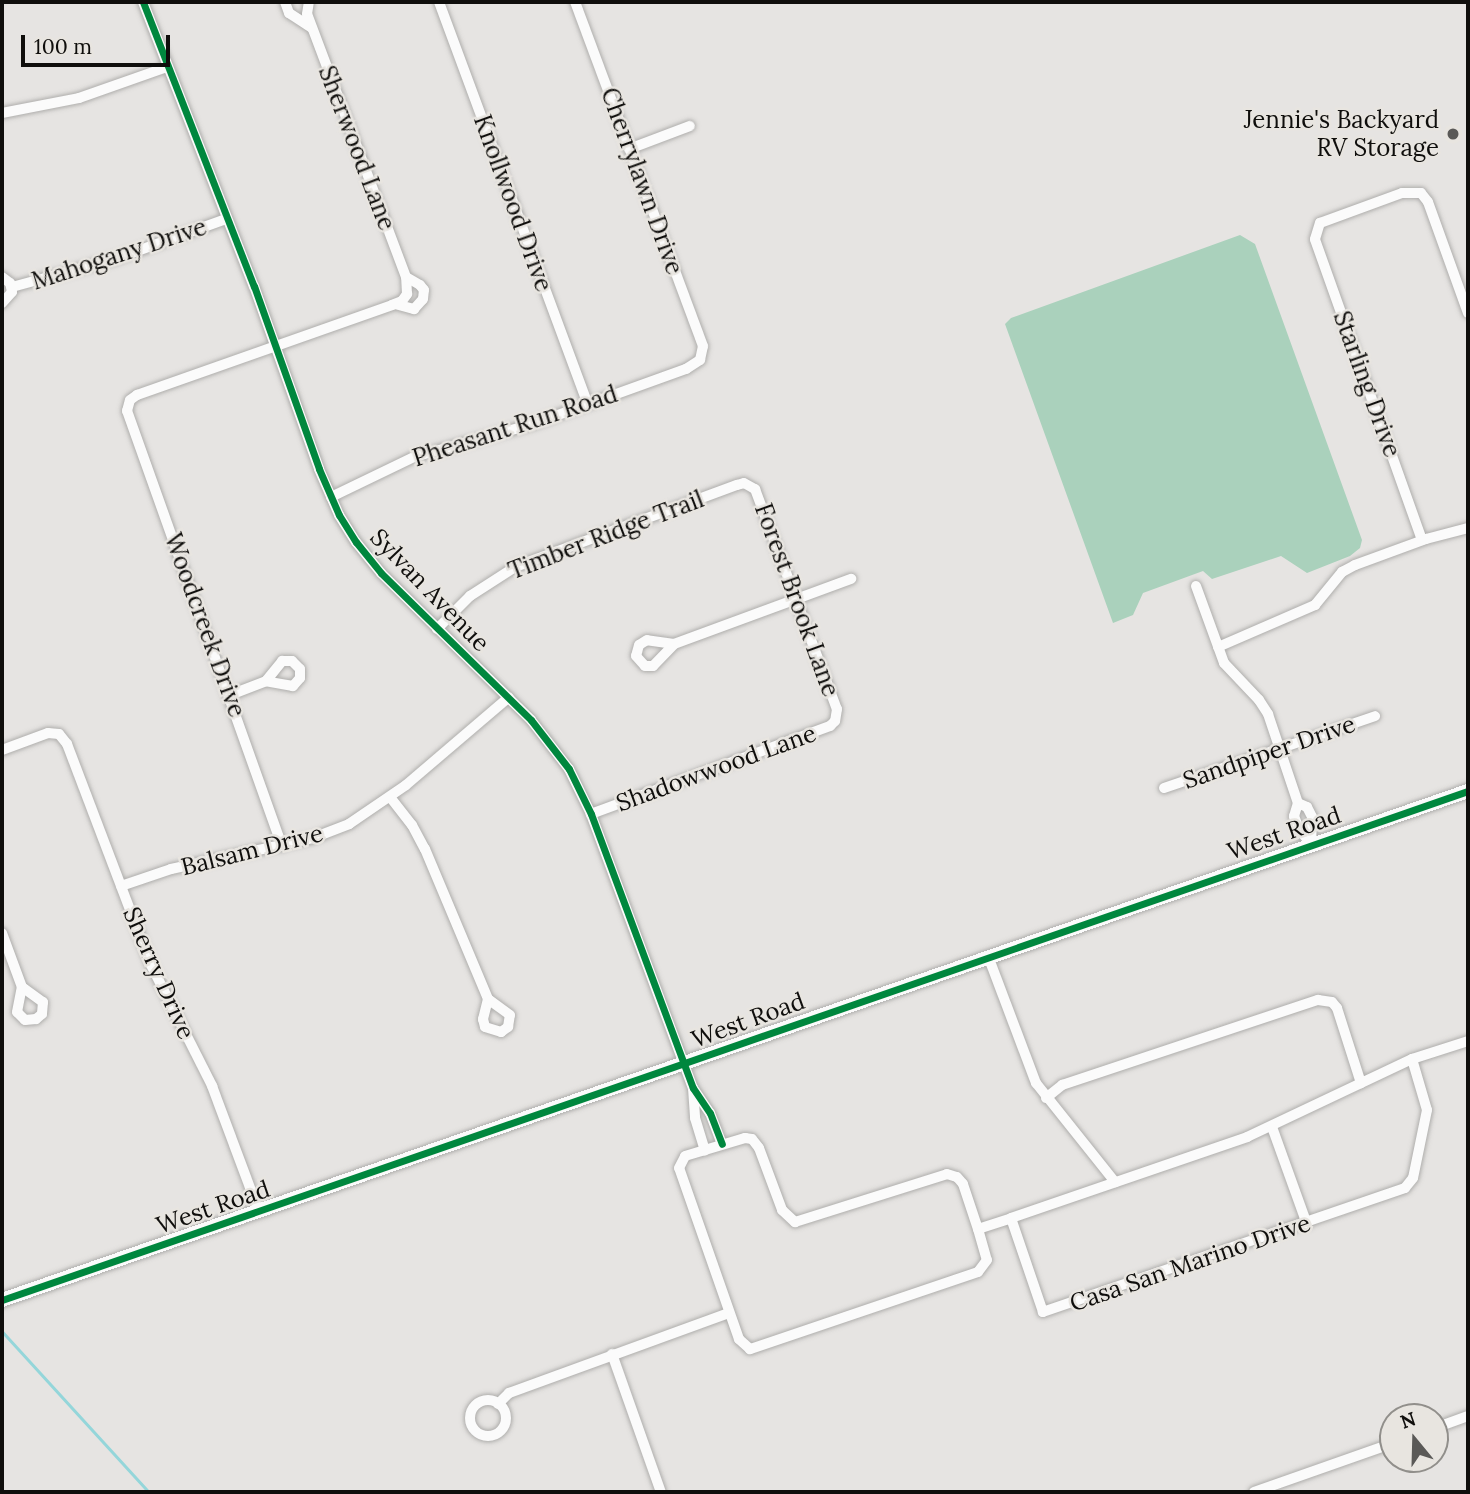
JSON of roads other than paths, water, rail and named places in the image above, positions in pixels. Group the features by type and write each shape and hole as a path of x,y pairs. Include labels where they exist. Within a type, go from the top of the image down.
{"street":[{"name":"Sylvan Avenue","path":"143,2 331,497 365,555 509,698 558,752 591,814 693,1088"},
{"path":"285,2 289,13 312,27"},
{"name":"Sherwood Lane","path":"308,2 307,14 406,277 407,294 395,304"},
{"name":"Knollwood Drive","path":"439,2 588,404"},
{"name":"Cherrylawn Drive","path":"575,2 703,346 700,360"},
{"path":"2,113 79,98 167,67"},
{"path":"629,149 690,126"},
{"name":"Starling Drive","path":"1422,540 1315,239 1317,227 1326,219 1402,193 1421,193 1427,199 1468,313"},
{"name":"Mahogany Drive","path":"12,287 116,259 226,219"},
{"name":"Mahogany Drive","path":"2,277 12,287"},
{"path":"275,347 395,304 414,309 424,299 420,285 406,277"},
{"name":"Mahogany Drive","path":"2,303 11,296 12,287"},
{"name":"Woodcreek Drive","path":"275,347 137,395 128,405 128,415 282,846"},
{"name":"Pheasant Run Road","path":"331,497 414,457 523,428 686,369 700,360"},
{"name":"Timber Ridge Trail","path":"437,629 470,596 515,568 737,485 750,485"},
{"name":"Forest Brook Lane","path":"750,485 758,494 837,709 836,718"},
{"path":"1218,647 1315,605 1342,572 1422,540 1468,528"},
{"path":"674,644 851,579"},
{"path":"1196,586 1224,663 1264,707 1298,803 1294,816 1299,829 1311,844"},
{"path":"230,695 266,681"},
{"name":"Balsam Drive","path":"121,886 171,869 282,846 349,824 390,797 509,698"},
{"name":"Sandpiper Drive","path":"1164,788 1375,716"},
{"name":"Shadowwood Lane","path":"591,814 830,726 836,718"},
{"name":"Sherry Drive","path":"2,750 48,733 59,734 67,744 155,975 212,1086 259,1212"},
{"name":"West Road","path":"2,1300 1468,791"},
{"path":"390,797 412,825 425,849 488,999"},
{"path":"1298,803 1307,807 1312,817 1311,844"},
{"path":"2,933 22,987"},
{"path":"988,956 1031,1071 1046,1098 1115,1182"},
{"path":"1046,1098 1062,1085 1318,999 1332,1002 1337,1008 1361,1083"},
{"path":"978,1229 1272,1127 1412,1059 1468,1041"},
{"name":"Casa San Marino Drive","path":"1011,1218 1043,1312 1398,1192 1410,1183 1427,1110 1412,1059"},
{"path":"693,1088 710,1112 722,1144"},
{"path":"693,1088 695,1118 705,1150"},
{"path":"1272,1127 1307,1224"},
{"path":"745,1138 756,1143 782,1210 795,1222 947,1174 957,1177 963,1184 987,1260 978,1272 750,1349 742,1344 729,1312 679,1174 682,1160 705,1150 745,1138"},
{"path":"498,1404 509,1393 729,1312"},
{"path":"612,1354 661,1492"},
{"path":"1449,1423 1468,1416"},
{"path":"1254,1492 1379,1448"}],"waterway":[{"path":"2,1331 149,1492"}],"place":[{"name":"Jennie's Backyard RV Storage","path":"1453,134"}]}
